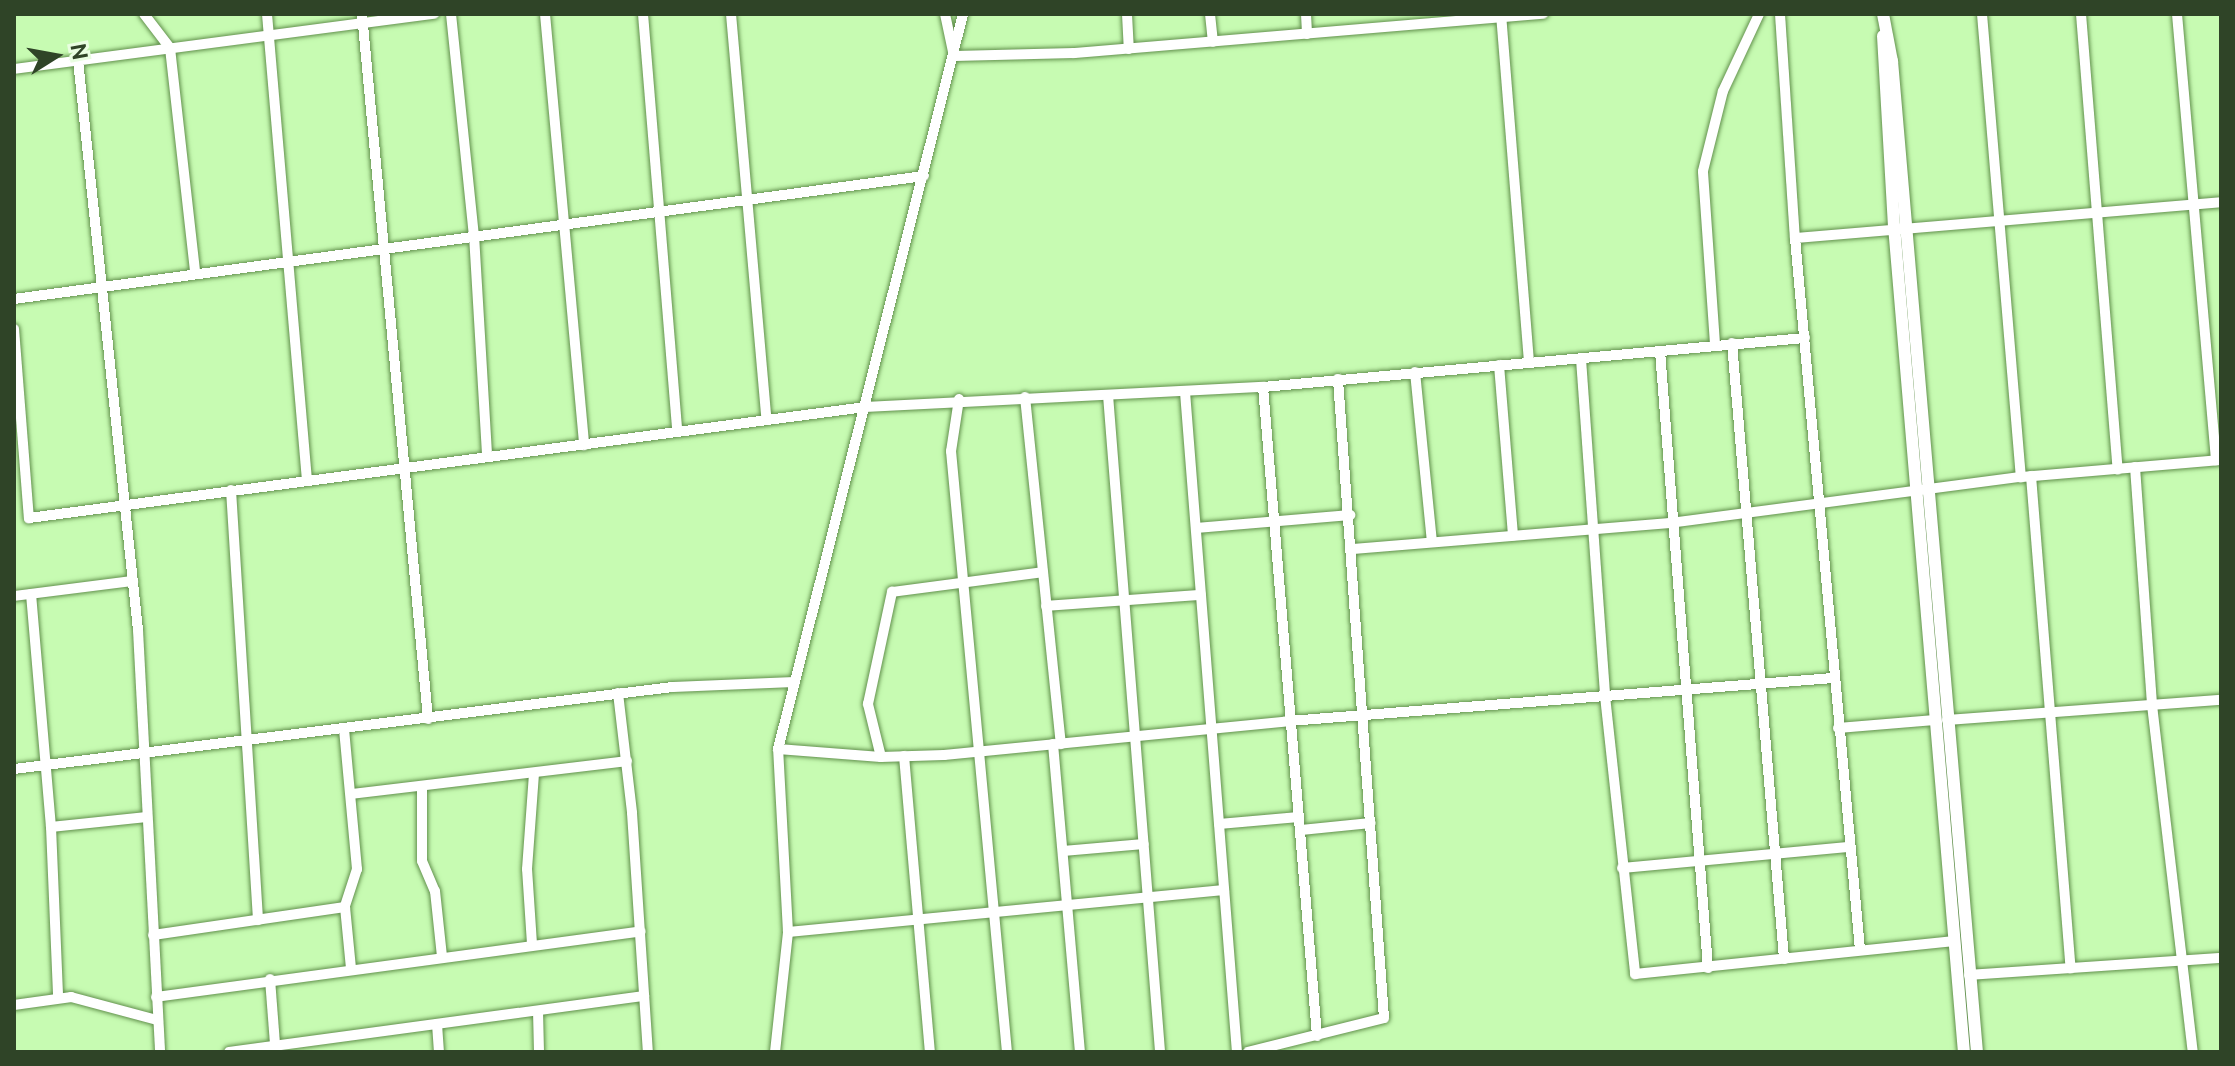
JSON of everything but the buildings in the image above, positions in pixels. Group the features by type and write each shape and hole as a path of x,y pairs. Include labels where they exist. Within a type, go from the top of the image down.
{"street":[{"path":"144,14 170,48 195,272"},
{"path":"267,14 291,259 307,480"},
{"path":"14,69 270,36 362,19 434,14"},
{"path":"451,14 474,235 487,457"},
{"path":"545,14 584,445"},
{"path":"643,14 677,429"},
{"path":"731,14 766,418"},
{"path":"945,14 955,56"},
{"path":"775,1052 788,932 778,749 955,56 963,14"},
{"path":"1127,14 1129,49"},
{"path":"1210,14 1213,42"},
{"path":"1306,14 1307,34"},
{"path":"1405,14 1406,27"},
{"path":"955,56 1129,49 1543,14"},
{"path":"1715,344 1703,171 1723,91 1759,14"},
{"path":"1780,14 1795,238 1821,507 1848,847 1860,950"},
{"path":"1982,14 1999,220 2053,712 2071,968"},
{"path":"2081,14 2118,469"},
{"path":"1353,549 1670,523 1821,507 2026,477 2219,460 2177,14"},
{"path":"1501,16 1529,362"},
{"path":"362,19 428,719"},
{"path":"1884,20 1924,490 1964,1052"},
{"path":"78,60 98,286 133,581 160,1052"},
{"path":"14,299 291,259 924,176"},
{"path":"1795,238 1900,226 2221,202"},
{"path":"14,329 29,518 124,503 584,445 677,429 865,407 959,399 1263,387 1805,338"},
{"path":"1732,343 1758,683 1784,959"},
{"path":"1660,351 1670,523 1708,968"},
{"path":"1581,359 1605,696 1635,974 1954,941"},
{"path":"1499,365 1513,535"},
{"path":"1415,372 1432,541"},
{"path":"1248,1052 1384,1018 1353,549 1338,379"},
{"path":"1263,387 1317,1036"},
{"path":"1185,392 1237,1052"},
{"path":"1108,395 1160,1052"},
{"path":"1025,397 1046,606 1080,1052"},
{"path":"959,399 951,451 982,752 1007,1052"},
{"path":"2135,467 2152,705 2179,961 2193,1052"},
{"path":"231,490 258,920"},
{"path":"1196,528 1350,515"},
{"path":"881,757 868,704 890,597 896,590 1043,572"},
{"path":"14,596 133,581"},
{"path":"31,594 51,827 58,997"},
{"path":"1046,606 1201,595"},
{"path":"778,749 881,757 982,752 1212,727 1833,678"},
{"path":"14,769 618,693 795,682"},
{"path":"618,693 627,761 648,1052"},
{"path":"1838,728 2221,700"},
{"path":"1941,720 1977,1052"},
{"path":"344,729 357,869 345,907 351,968"},
{"path":"904,756 915,919 930,1052"},
{"path":"351,794 627,761"},
{"path":"532,944 527,869 534,773"},
{"path":"422,786 422,861 435,891 442,956"},
{"path":"51,827 146,817"},
{"path":"1219,824 1299,817"},
{"path":"1301,830 1371,823"},
{"path":"1063,851 1144,844"},
{"path":"1622,868 1848,847"},
{"path":"788,932 1224,890"},
{"path":"153,935 345,907"},
{"path":"156,997 270,979 641,931"},
{"path":"1969,975 2221,958"},
{"path":"268,1048 270,979"},
{"path":"229,1052 644,996"},
{"path":"14,1005 58,997 85,999 157,1020"},
{"path":"538,1011 539,1052"},
{"path":"437,1024 439,1052"}]}
